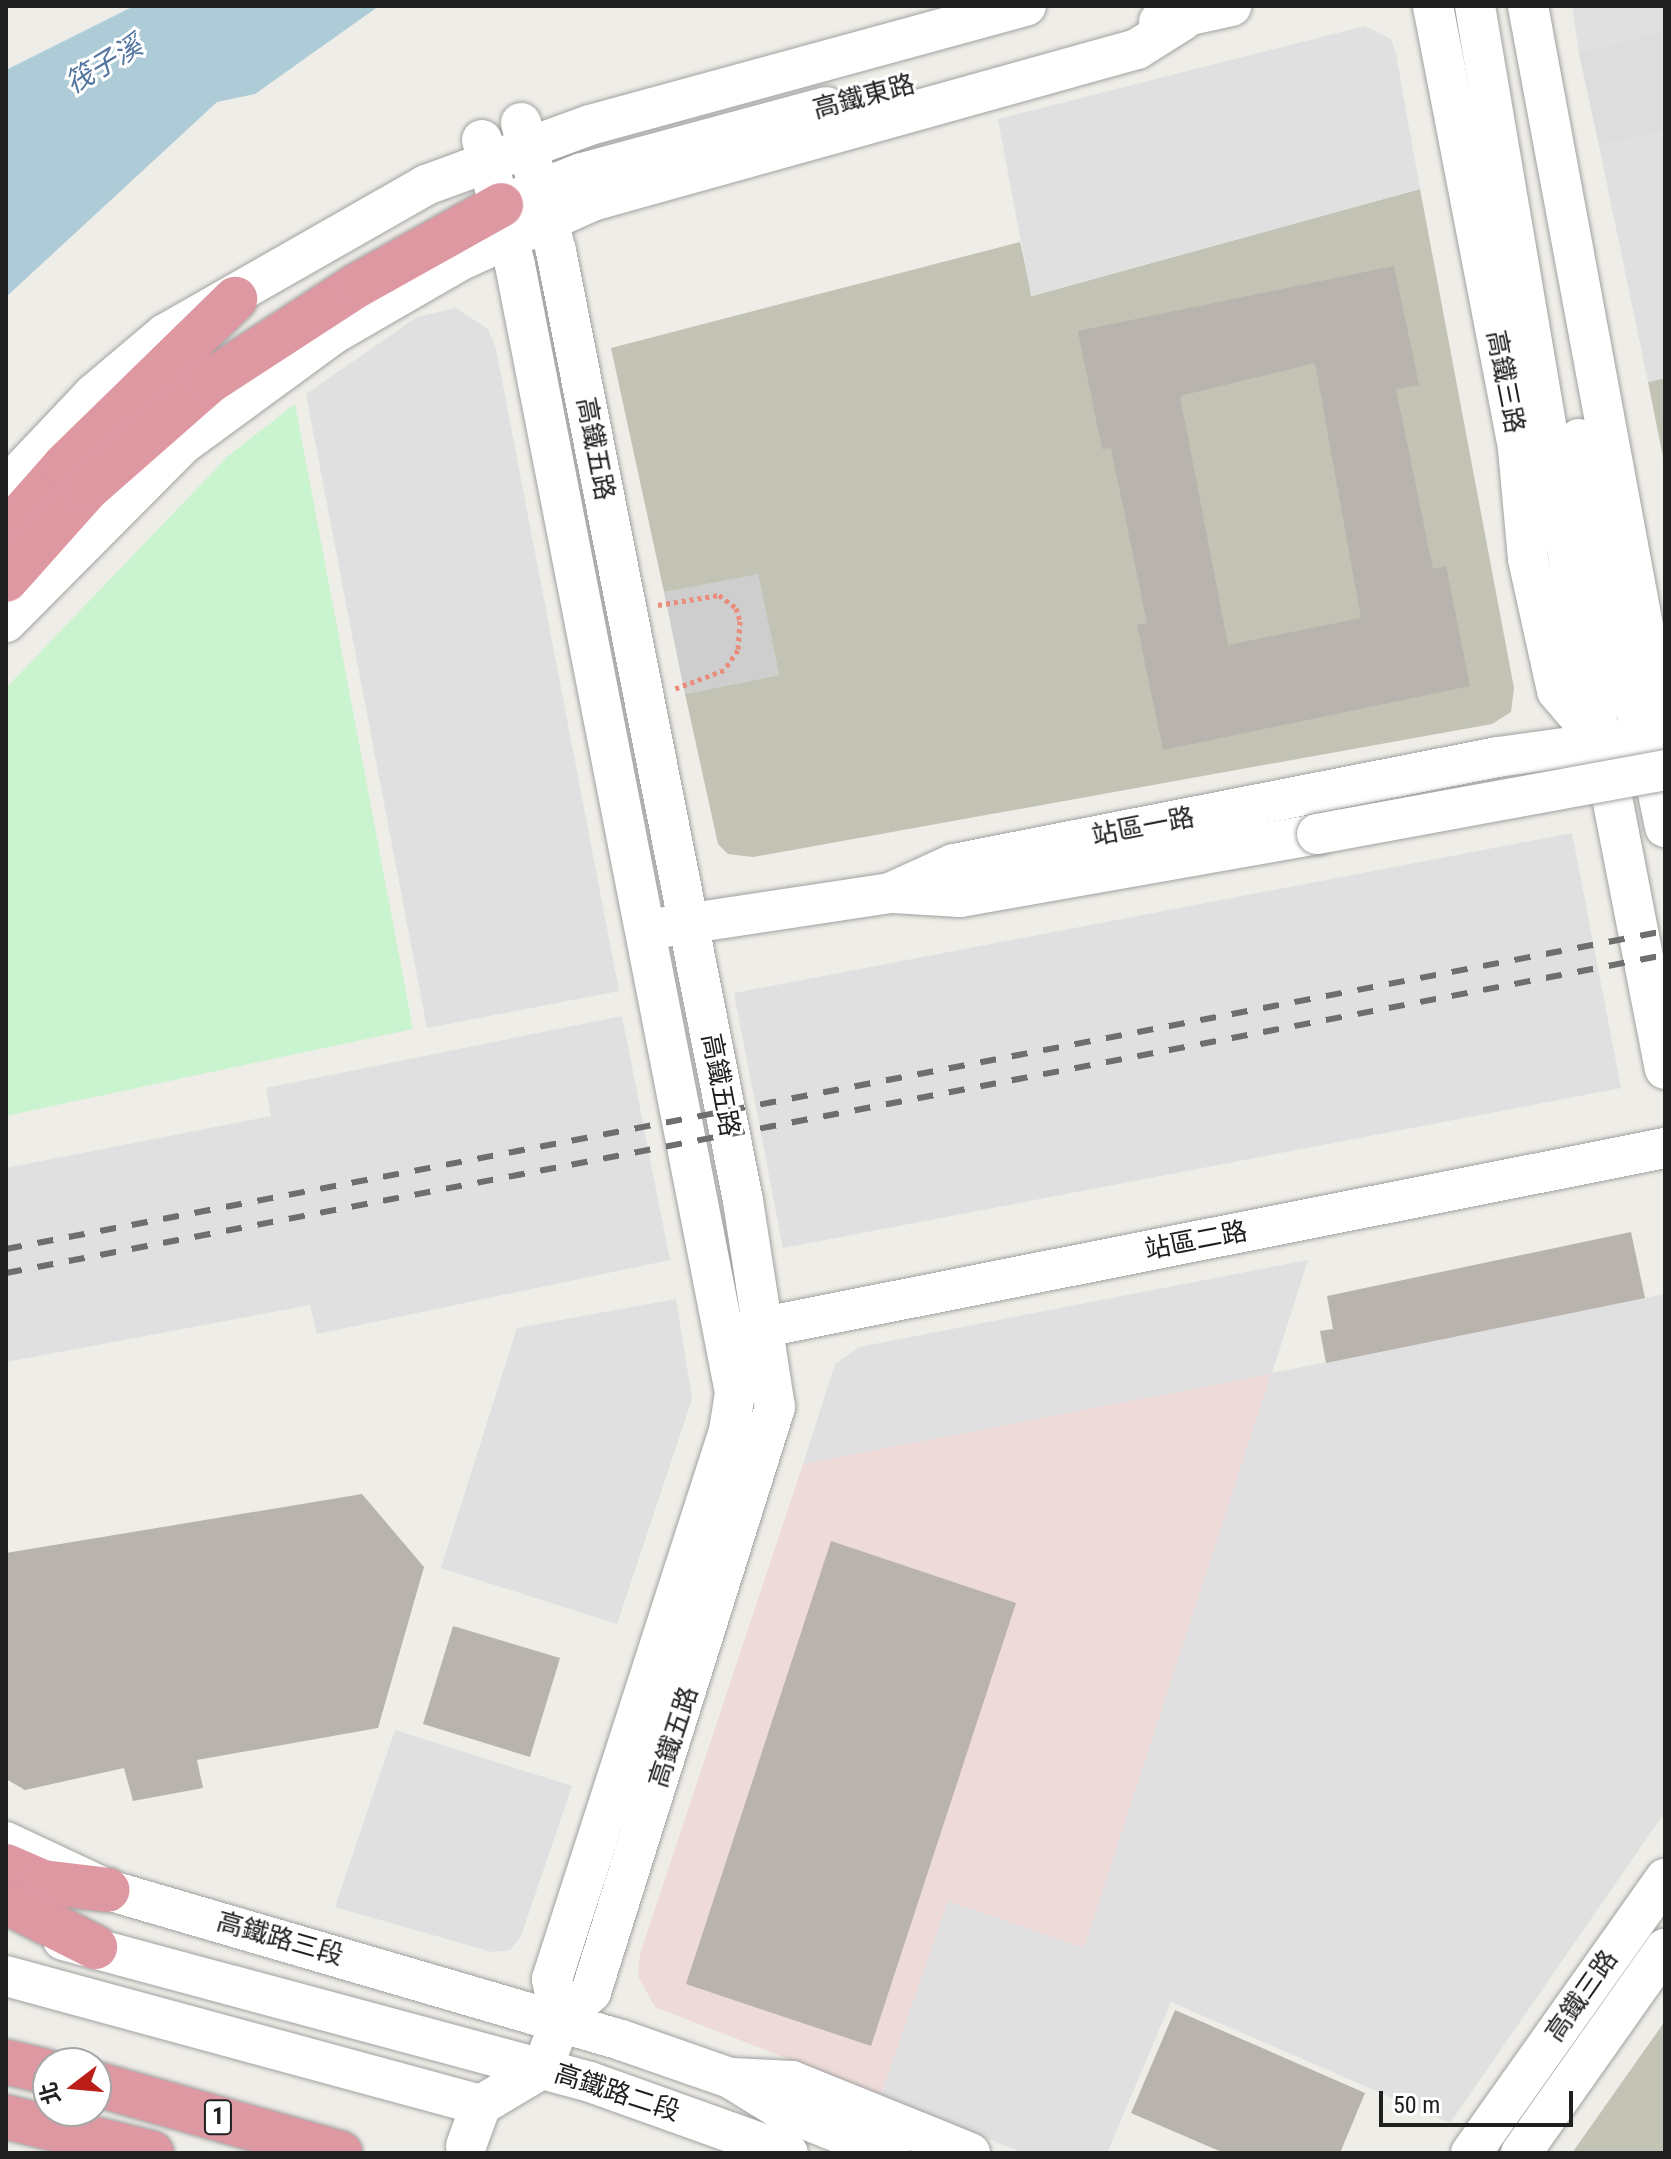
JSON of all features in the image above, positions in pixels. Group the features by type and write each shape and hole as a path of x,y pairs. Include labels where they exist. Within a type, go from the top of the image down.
{"highway":[{"path":"6,580 87,489 210,381 358,285 505,221"},
{"path":"6,532 65,465 235,299"},
{"path":"6,1866 43,1882 108,1890"},
{"path":"6,1902 95,1947"},
{"path":"6,2062 32,2068"},
{"name":"1","path":"112,2089 340,2153"},
{"path":"6,2117 152,2153"}],"street":[{"path":"524,134 924,6"},
{"name":"高鐵東路","path":"6,487 94,394 165,334 235,299 485,150 524,134 1026,6"},
{"name":"高鐵東路","path":"6,622 140,481 184,443 333,334 505,221 545,203 1132,24 1183,20 1231,6"},
{"name":"高鐵三路","path":"1433,6 1518,449 1528,559 1557,691 1601,743"},
{"name":"高鐵三路","path":"1475,6 1527,216 1623,677 1660,748"},
{"name":"高鐵三路","path":"1502,6 1527,216 1601,743 1665,1069"},
{"name":"高鐵三路","path":"1528,6 1643,626 1660,748 1665,827"},
{"name":"高鐵五路","path":"524,134 545,203 689,923 766,1327 775,1407 771,1436 591,1992 560,2021 543,2068"},
{"name":"高鐵五路","path":"485,150 505,221 727,1335 735,1393 729,1431 552,1979 560,2021"},
{"name":"站區一路","path":"645,930 890,893 954,864 1498,757 1601,743 1660,748"},
{"path":"890,893 960,897 1317,834 1660,748"},
{"name":"站區二路","path":"727,1335 1665,1148"},
{"name":"高鐵路三段","path":"6,1842 108,1890 560,2021"},
{"name":"高鐵三路","path":"1471,2153 1665,1879"},
{"path":"6,1925 543,2068"},
{"name":"高鐵三路","path":"1521,2153 1665,1949"},
{"path":"6,1976 481,2105"},
{"name":"高鐵路二段","path":"560,2021 730,2078 782,2110 890,2153"},
{"path":"466,2146 481,2105 543,2068"},
{"name":"高鐵路二段","path":"543,2068 583,2102 722,2153"},
{"name":"高鐵路二段","path":"543,2068 788,2153"},
{"name":"高鐵路二段","path":"730,2078 792,2081 970,2153"}],"path":[{"path":"649,607 719,595 736,608 740,621 738,650 724,670 665,691"}],"shaded area":[{"path":"1572,6 1665,6 1665,30 1579,53"},
{"path":"1365,26 1391,39 1420,189 1031,296 998,119"},
{"path":"1665,30 1665,131 1599,146 1579,53"},
{"path":"1665,131 1665,378 1648,382 1599,146"},
{"path":"1420,189 1514,688 1511,712 1492,724 753,857 728,854 718,844 685,694 779,675 758,574 664,592 611,348 1020,242 1032,296"},
{"path":"456,308 488,329 496,349 619,991 427,1028 306,394 417,317"},
{"path":"1665,378 1665,467 1648,382"},
{"path":"758,573 779,675 685,694 664,592"},
{"path":"1572,833 1621,1088 783,1248 734,993"},
{"path":"622,1016 670,1260 317,1334 310,1305 6,1362 6,1168 271,1116 266,1088"},
{"path":"1308,1260 1272,1373 1664,1294 1665,1812 1450,2123 1171,2002 1107,2153 1023,2153 881,2095 948,1901 1084,1948 1271,1374 803,1464 835,1364 859,1347"},
{"path":"676,1299 692,1399 617,1624 441,1568 517,1328"},
{"path":"1272,1373 1084,1949 948,1901 881,2095 655,2007 638,1976 640,1954 803,1464"},
{"path":"395,1730 572,1786 521,1936 510,1950 492,1952 335,1907"},
{"path":"1665,2021 1665,2153 1572,2153"}],"green space":[{"path":"295,404 413,1029 6,1116 6,688 228,456"}],"water":[{"name":"筏子溪","path":"134,6 379,6 255,94 217,102 6,297 6,70"}],"building":[{"path":"1394,266 1419,385 1396,389 1433,569 1446,566 1470,686 1163,750 1137,625 1147,623 1111,448 1102,449 1078,331","holes":["1315,363 1361,618 1228,645 1180,396"]},
{"path":"1631,1232 1645,1298 1326,1363 1320,1331 1333,1329 1327,1296"},
{"path":"362,1494 424,1567 378,1728 197,1760 203,1788 133,1801 124,1768 25,1790 6,1779 6,1553"},
{"path":"831,1541 1016,1603 871,2046 686,1984"},
{"path":"453,1626 560,1658 530,1757 423,1724"},
{"path":"1175,2010 1365,2093 1340,2153 1224,2153 1131,2113"}],"railway":[{"path":"6,1249 1665,931"},
{"path":"6,1273 1665,955"}]}
